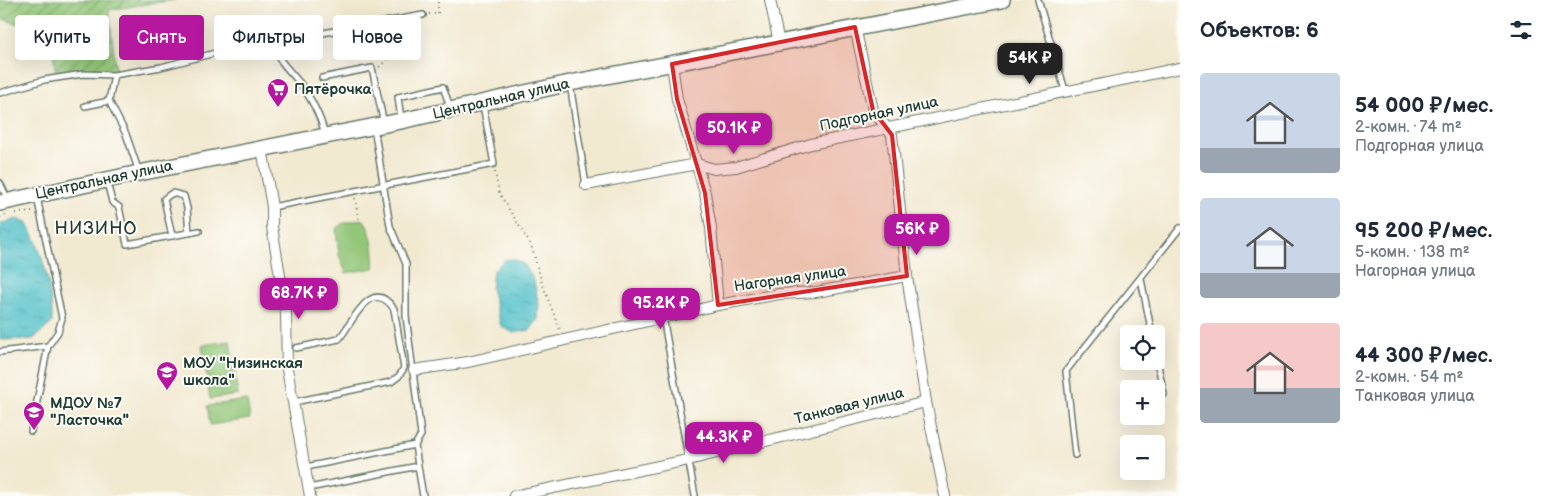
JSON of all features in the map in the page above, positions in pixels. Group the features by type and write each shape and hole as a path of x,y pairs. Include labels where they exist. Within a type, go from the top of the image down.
{"street":[{"path":"770,0 779,42"},
{"name":"Центральная улица","path":"4,202 401,121 570,83 1002,0"},
{"path":"855,27 873,110 892,136 907,276 926,402 945,496"},
{"path":"672,64 677,99 697,164 711,228 718,305"},
{"name":"Подгорная улица","path":"586,185 697,164 714,169 736,167 811,144 1065,90 1180,68"},
{"path":"262,148 272,207 272,227 286,312 287,369 309,492"},
{"name":"Нагорная улица","path":"414,370 468,362 718,305 779,294 816,292 907,276"},
{"name":"Танковая улица","path":"514,496 688,460 926,402"}],"lane":[{"path":"1038,0 1065,90"},
{"path":"0,93 44,80 83,74 114,75 161,67 214,54"},
{"path":"278,60 300,83 322,123 325,135"},
{"path":"322,78 372,68 373,72 390,226 406,264 406,316 421,435 415,445 423,496"},
{"path":"114,75 109,100 126,134 139,173"},
{"path":"570,83 586,185"},
{"path":"401,121 398,97 442,87 451,110"},
{"path":"85,106 109,100"},
{"path":"272,207 494,164 482,102"},
{"path":"107,180 112,202 119,207 127,244 199,231"},
{"path":"0,183 4,202"},
{"path":"172,236 164,199 172,193 184,196 188,208 189,233"},
{"path":"31,431 48,346 58,332 62,318 37,194"},
{"path":"1075,455 1066,371 1180,228"},
{"path":"1141,279 1150,325"},
{"path":"294,402 391,382 400,376 404,368 394,309 389,302 382,298 372,299 361,305 339,339 296,348"},
{"path":"663,317 695,496"},
{"path":"0,352 48,346"},
{"path":"306,467 415,445"},
{"path":"309,492 418,466"}],"path":[{"path":"423,15 438,14 438,0"},
{"path":"373,72 385,60"},
{"path":"494,164 499,193 531,245 542,283 563,340"},
{"path":"354,191 359,222"},
{"path":"0,217 10,214 41,211"}],"highlighted area":[{"path":"855,27 873,110 892,135 907,276 718,305 705,193 677,99 672,64"}],"green space":[{"path":"0,0 175,0 109,10 116,70 56,76 54,60 109,60 109,15 15,15 15,23 0,18"},
{"path":"362,219 368,227 370,234 374,268 346,273 339,255 336,229 341,224"},
{"path":"230,341 238,395 210,399 202,345"},
{"path":"247,400 250,419 210,425 207,406"}],"water":[{"path":"16,219 27,222 42,257 51,298 52,323 33,339 0,340 0,224"},
{"path":"514,259 525,265 534,281 539,305 538,320 530,330 513,333 501,326 491,288 493,271 504,260"}],"place":[{"name":"Пятёрочка","path":"278,108"},
{"name":"МОУ \"Низинская школа\"","path":"167,391"},
{"name":"МДОУ №7 \"Ласточка\"","path":"34,431"}],"district":[{"name":"НИЗИНО","path":"96,228"}]}
